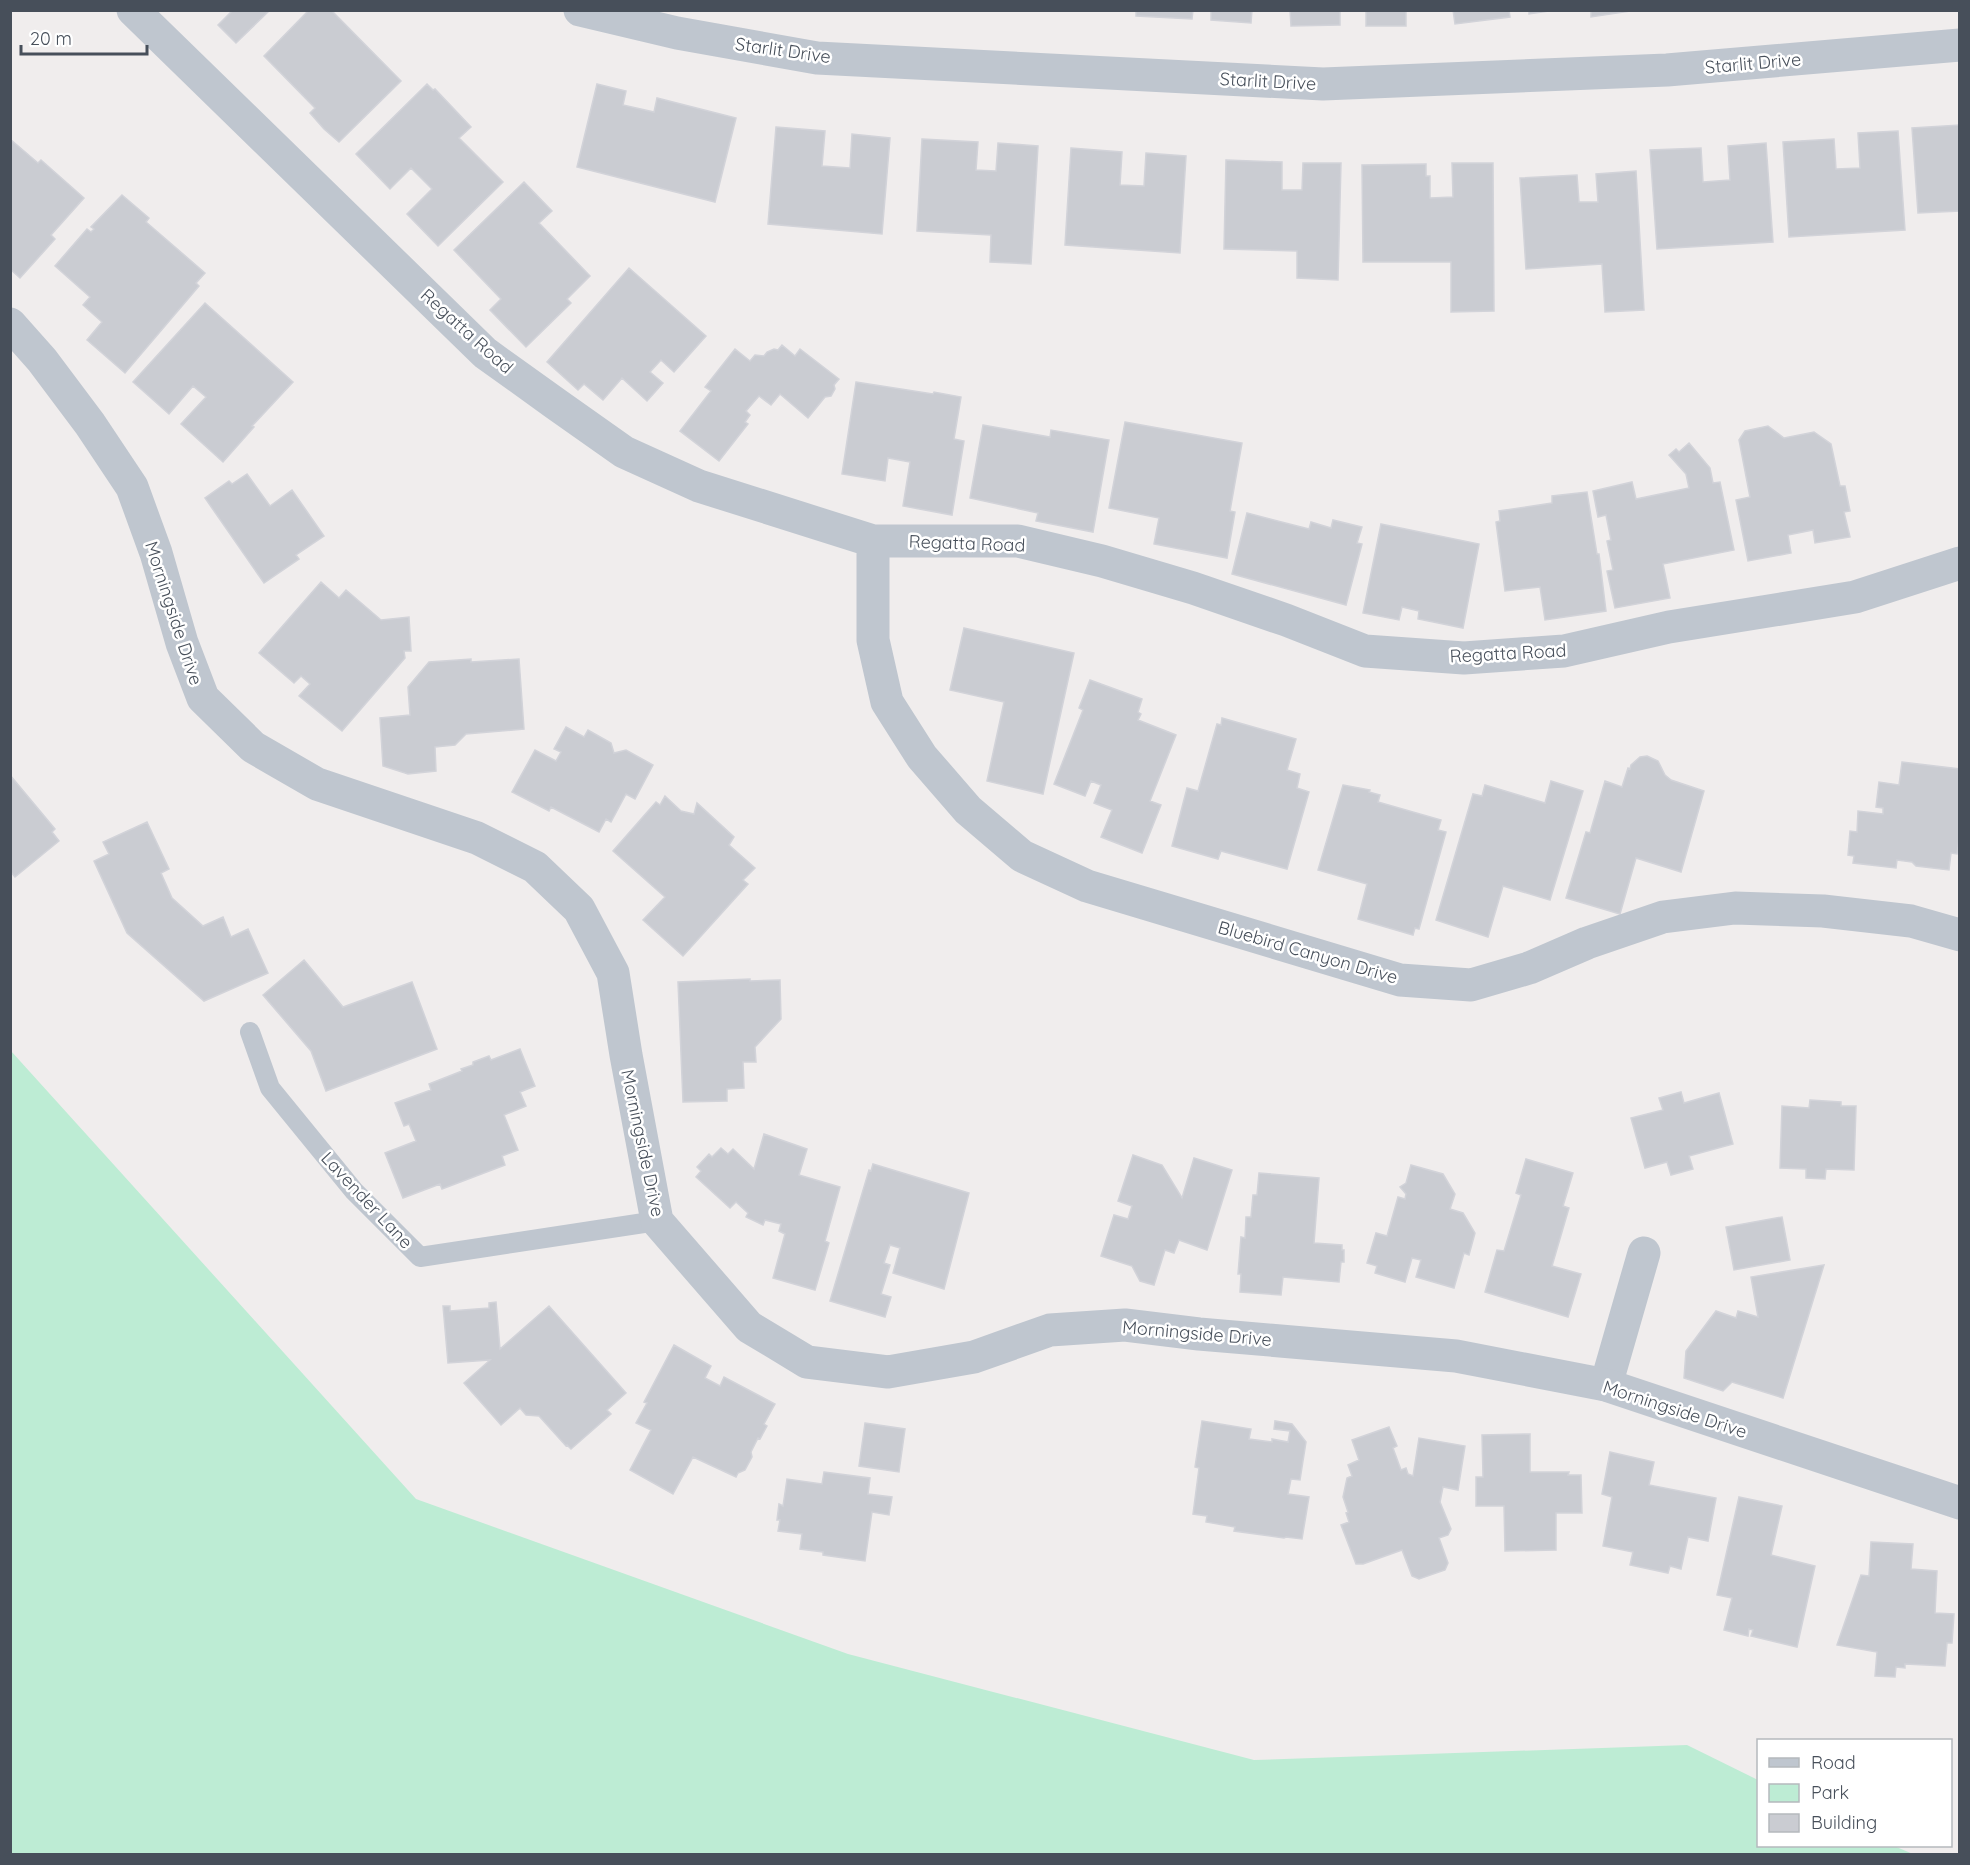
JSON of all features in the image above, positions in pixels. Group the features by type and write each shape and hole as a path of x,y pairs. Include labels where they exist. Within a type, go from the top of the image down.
{"street":[{"name":"Regatta Road","path":"134,10 485,353 624,452 699,486 873,541 1018,541 1102,561 1193,588 1286,620 1365,651 1464,658 1564,651 1669,627 1855,597 1959,562"},
{"name":"Starlit Drive","path":"580,10 677,33 817,58 1323,84 1667,70 1959,45"},
{"name":"Morningside Drive","path":"10,324 42,360 90,424 132,487 156,553 182,644 203,698 253,747 317,784 477,838 535,867 579,909 613,973 657,1221 749,1327 807,1362 888,1372 974,1357 1050,1330 1125,1325 1199,1334 1456,1356 1606,1385 1959,1503"},
{"name":"Bluebird Canyon Drive","path":"873,541 873,640 887,702 922,757 968,810 1022,856 1087,886 1400,980 1471,985 1529,968 1587,943 1663,917 1735,908 1823,911 1900,919 1959,935"},
{"path":"1606,1385 1644,1253"}],"lane":[{"name":"Lavender Lane","path":"250,1032 270,1088 354,1191 420,1257 657,1221"}],"green space":[{"path":"11,1051 416,1499 848,1654 1254,1760 1687,1745 1757,1780 1757,1847 1896,1847 1913,1854 11,1854"}],"building":[{"path":"233,10 270,10 236,43 218,25"},
{"path":"309,10 331,10 401,81 339,142 310,113 315,108 264,56"},
{"path":"1136,10 1193,10 1192,19 1136,16"},
{"path":"1211,10 1252,10 1251,23 1211,20"},
{"path":"1290,10 1340,10 1340,25 1291,26"},
{"path":"1366,10 1406,10 1406,26 1366,26"},
{"path":"1453,10 1509,10 1510,17 1455,24"},
{"path":"1529,10 1556,10 1529,14"},
{"path":"1591,10 1637,10 1591,17"},
{"path":"427,84 433,90 435,89 471,127 459,138 503,182 438,246 407,214 432,189 411,168 390,189 356,154"},
{"path":"597,84 626,91 623,105 654,112 657,98 736,118 715,202 577,167"},
{"path":"1960,125 1960,211 1918,213 1912,128"},
{"path":"776,127 825,131 822,166 850,168 852,134 890,138 882,234 768,224"},
{"path":"1898,131 1905,230 1789,237 1783,142 1834,139 1836,169 1860,168 1858,133"},
{"path":"10,139 38,163 41,160 84,198 51,235 55,239 20,278 10,269"},
{"path":"922,139 978,142 976,170 996,171 998,143 1038,146 1031,264 990,262 991,235 917,231"},
{"path":"1766,143 1773,242 1657,249 1650,150 1701,148 1703,182 1730,180 1728,146"},
{"path":"1071,148 1122,152 1120,185 1144,186 1146,153 1186,156 1180,253 1065,245"},
{"path":"1226,160 1282,162 1282,190 1302,190 1303,163 1341,163 1338,280 1297,278 1297,251 1224,249"},
{"path":"1452,163 1493,163 1494,311 1451,312 1451,262 1363,262 1362,165 1426,164 1426,176 1430,176 1430,198 1453,197"},
{"path":"1636,171 1644,310 1605,312 1602,264 1526,269 1520,178 1577,175 1579,202 1598,202 1596,174"},
{"path":"524,182 552,211 539,223 590,276 567,299 571,303 526,347 490,310 501,299 454,250"},
{"path":"122,195 149,218 146,222 205,273 196,283 199,286 125,373 87,340 102,322 83,305 90,297 55,266 87,229 91,232 94,229 91,227"},
{"path":"629,268 706,336 674,372 661,360 650,372 663,383 647,401 622,378 603,400 584,384 578,390 547,362"},
{"path":"205,303 293,382 252,426 254,427 223,462 181,424 206,397 193,386 169,414 133,382"},
{"path":"782,345 795,356 800,349 839,379 834,385 835,389 831,396 825,397 808,418 780,394 771,405 759,396 746,411 750,415 745,422 748,424 719,461 680,431 711,391 705,387 735,349 750,361 755,355 764,356 774,349 778,350"},
{"path":"856,382 961,397 954,439 964,441 952,515 903,506 910,462 888,458 885,481 842,474"},
{"path":"1125,422 1242,443 1230,511 1235,512 1227,558 1154,544 1159,518 1109,508"},
{"path":"983,425 1050,437 1051,430 1109,440 1093,532 1036,521 1038,513 970,498"},
{"path":"1768,426 1784,438 1814,432 1831,444 1840,486 1845,486 1850,511 1844,512 1850,537 1815,543 1813,530 1788,535 1791,553 1748,561 1736,500 1750,497 1739,440 1745,431"},
{"path":"1689,443 1710,468 1713,483 1720,482 1734,550 1663,564 1670,598 1615,608 1607,571 1613,570 1607,541 1611,540 1606,515 1598,517 1593,491 1632,482 1636,499 1689,488 1686,474 1669,455 1676,449 1679,452"},
{"path":"247,474 270,506 292,490 324,536 296,555 299,559 264,583 205,498 229,481 232,484"},
{"path":"1587,492 1597,554 1599,554 1606,611 1545,620 1540,587 1505,591 1496,522 1500,521 1499,511 1552,503 1552,496"},
{"path":"1247,513 1309,529 1311,522 1331,528 1333,520 1362,527 1357,543 1362,544 1346,605 1232,574"},
{"path":"1381,524 1479,544 1463,628 1418,619 1419,611 1402,607 1399,620 1363,613"},
{"path":"321,582 339,598 346,590 381,620 409,617 411,651 404,651 405,658 342,731 299,696 310,684 301,676 294,683 259,653"},
{"path":"964,628 1074,653 1043,794 987,781 1004,702 950,690"},
{"path":"471,659 471,662 519,659 524,729 466,734 455,745 435,747 436,771 408,774 383,766 380,718 410,715 408,687 429,662"},
{"path":"1090,680 1142,699 1138,712 1141,714 1138,720 1176,735 1150,801 1161,805 1142,853 1101,837 1112,810 1094,803 1101,785 1091,781 1085,796 1054,784 1083,710 1079,708"},
{"path":"1222,718 1296,739 1287,770 1300,774 1297,788 1309,792 1287,869 1221,851 1218,859 1172,846 1187,788 1198,791 1217,724 1221,725"},
{"path":"566,727 584,737 588,730 611,743 614,753 626,750 653,765 635,799 626,794 611,822 606,819 599,832 551,807 549,811 512,792 535,750 556,761 561,752 554,749"},
{"path":"1647,756 1658,761 1665,775 1671,780 1704,791 1681,872 1636,858 1620,914 1566,898 1586,832 1590,833 1605,781 1622,787 1628,768 1630,769 1640,757"},
{"path":"1902,762 1960,769 1960,833 1957,854 1951,853 1949,870 1916,866 1912,862 1897,860 1896,868 1853,863 1854,856 1848,855 1850,831 1857,832 1858,811 1883,814 1883,808 1876,807 1879,782 1899,785"},
{"path":"10,775 55,829 52,832 59,841 15,877 10,871"},
{"path":"1551,781 1583,791 1550,900 1503,886 1488,937 1436,920 1473,794 1482,796 1485,785 1545,803"},
{"path":"1343,785 1370,790 1369,792 1380,795 1378,802 1441,820 1438,830 1446,832 1419,929 1415,928 1413,935 1358,919 1367,884 1318,870"},
{"path":"665,796 681,811 694,814 697,803 734,837 729,845 755,868 743,880 748,884 683,956 643,920 665,897 613,851 656,802 660,805"},
{"path":"147,822 169,869 161,873 172,898 203,926 223,917 231,937 248,929 268,973 204,1001 127,933 94,861 109,854 103,842"},
{"path":"304,960 343,1007 412,982 437,1049 326,1091 311,1051 263,995"},
{"path":"750,979 750,981 780,980 781,1019 755,1047 756,1062 743,1062 744,1088 727,1089 727,1101 683,1102 678,982"},
{"path":"520,1049 535,1086 520,1092 526,1106 504,1115 518,1150 502,1156 505,1165 442,1189 440,1184 403,1198 385,1153 416,1141 409,1124 404,1126 395,1103 431,1090 429,1084 462,1071 461,1069 473,1065 473,1062 489,1056 491,1060"},
{"path":"1681,1092 1684,1103 1719,1093 1733,1144 1689,1156 1693,1169 1671,1175 1667,1162 1645,1168 1631,1118 1663,1110 1659,1098"},
{"path":"1810,1100 1841,1102 1841,1106 1856,1106 1854,1170 1826,1169 1825,1179 1806,1178 1806,1169 1780,1168 1782,1106 1809,1108"},
{"path":"764,1134 807,1149 799,1175 840,1187 825,1241 829,1243 815,1290 773,1278 785,1234 779,1231 781,1224 765,1220 763,1225 746,1217 748,1213 736,1202 730,1208 696,1177 701,1171 697,1167 709,1154 712,1157 721,1148 728,1154 733,1149 754,1169"},
{"path":"1133,1155 1162,1165 1182,1198 1194,1158 1232,1170 1207,1250 1179,1240 1174,1253 1165,1250 1154,1285 1140,1281 1132,1266 1101,1256 1114,1215 1128,1219 1132,1206 1118,1201"},
{"path":"1526,1159 1573,1173 1563,1206 1569,1208 1552,1266 1581,1274 1568,1317 1485,1292 1497,1250 1504,1251 1521,1195 1516,1193"},
{"path":"873,1164 969,1193 944,1289 893,1273 900,1248 890,1245 884,1263 890,1265 881,1294 891,1297 885,1317 830,1301 869,1170 871,1171"},
{"path":"1411,1165 1443,1174 1455,1194 1450,1209 1463,1213 1475,1233 1469,1255 1464,1253 1454,1288 1416,1277 1421,1260 1412,1258 1405,1282 1375,1273 1377,1266 1367,1263 1376,1233 1387,1236 1398,1197 1405,1199 1406,1194 1400,1187 1406,1183"},
{"path":"1259,1173 1319,1178 1314,1243 1342,1245 1344,1262 1341,1262 1339,1282 1283,1277 1281,1295 1240,1292 1241,1274 1238,1274 1241,1237 1245,1238 1246,1217 1251,1217 1253,1195 1257,1195"},
{"path":"1782,1217 1790,1260 1734,1270 1726,1227"},
{"path":"1824,1265 1783,1398 1732,1382 1723,1391 1684,1378 1686,1351 1716,1311 1736,1318 1738,1311 1758,1317 1751,1277"},
{"path":"496,1302 500,1349 549,1306 626,1393 607,1410 611,1414 571,1449 539,1416 526,1415 520,1408 501,1425 464,1383 490,1360 448,1363 443,1306 450,1306 450,1311 489,1308 489,1303"},
{"path":"674,1345 711,1366 705,1378 720,1386 724,1377 775,1404 764,1424 767,1426 751,1452 752,1457 745,1470 738,1473 736,1477 693,1457 673,1494 630,1470 651,1430 636,1423 647,1403 644,1402"},
{"path":"1202,1421 1251,1429 1249,1439 1272,1442 1272,1439 1288,1442 1290,1431 1274,1429 1275,1421 1292,1424 1306,1442 1300,1480 1291,1479 1288,1494 1309,1497 1302,1539 1234,1531 1235,1527 1206,1522 1207,1516 1193,1514 1199,1468 1195,1467"},
{"path":"865,1423 905,1429 899,1472 859,1466"},
{"path":"1389,1427 1397,1446 1393,1448 1401,1470 1406,1468 1408,1474 1413,1476 1419,1438 1465,1446 1458,1490 1443,1487 1440,1502 1451,1529 1448,1535 1439,1538 1448,1563 1445,1570 1419,1579 1412,1576 1402,1550 1363,1564 1356,1564 1341,1525 1349,1522 1343,1497 1347,1478 1352,1476 1348,1465 1359,1460 1352,1440"},
{"path":"1530,1434 1530,1472 1569,1472 1568,1475 1581,1475 1582,1513 1556,1513 1556,1550 1505,1551 1504,1506 1476,1506 1476,1477 1483,1477 1482,1435"},
{"path":"1610,1452 1654,1462 1649,1485 1716,1498 1708,1541 1688,1537 1681,1569 1670,1566 1668,1573 1630,1565 1633,1552 1603,1546 1612,1497 1602,1494"},
{"path":"824,1472 870,1478 868,1494 892,1497 889,1515 872,1512 865,1561 800,1549 802,1534 778,1531 779,1504 783,1506 787,1479 822,1484"},
{"path":"1739,1497 1782,1506 1771,1555 1815,1566 1797,1647 1751,1636 1753,1630 1749,1629 1748,1636 1724,1630 1732,1598 1717,1595"},
{"path":"1871,1542 1913,1544 1911,1569 1937,1571 1935,1613 1954,1614 1952,1643 1947,1643 1945,1666 1905,1664 1905,1668 1896,1667 1895,1677 1875,1676 1877,1652 1837,1645 1861,1575 1869,1576"}]}
